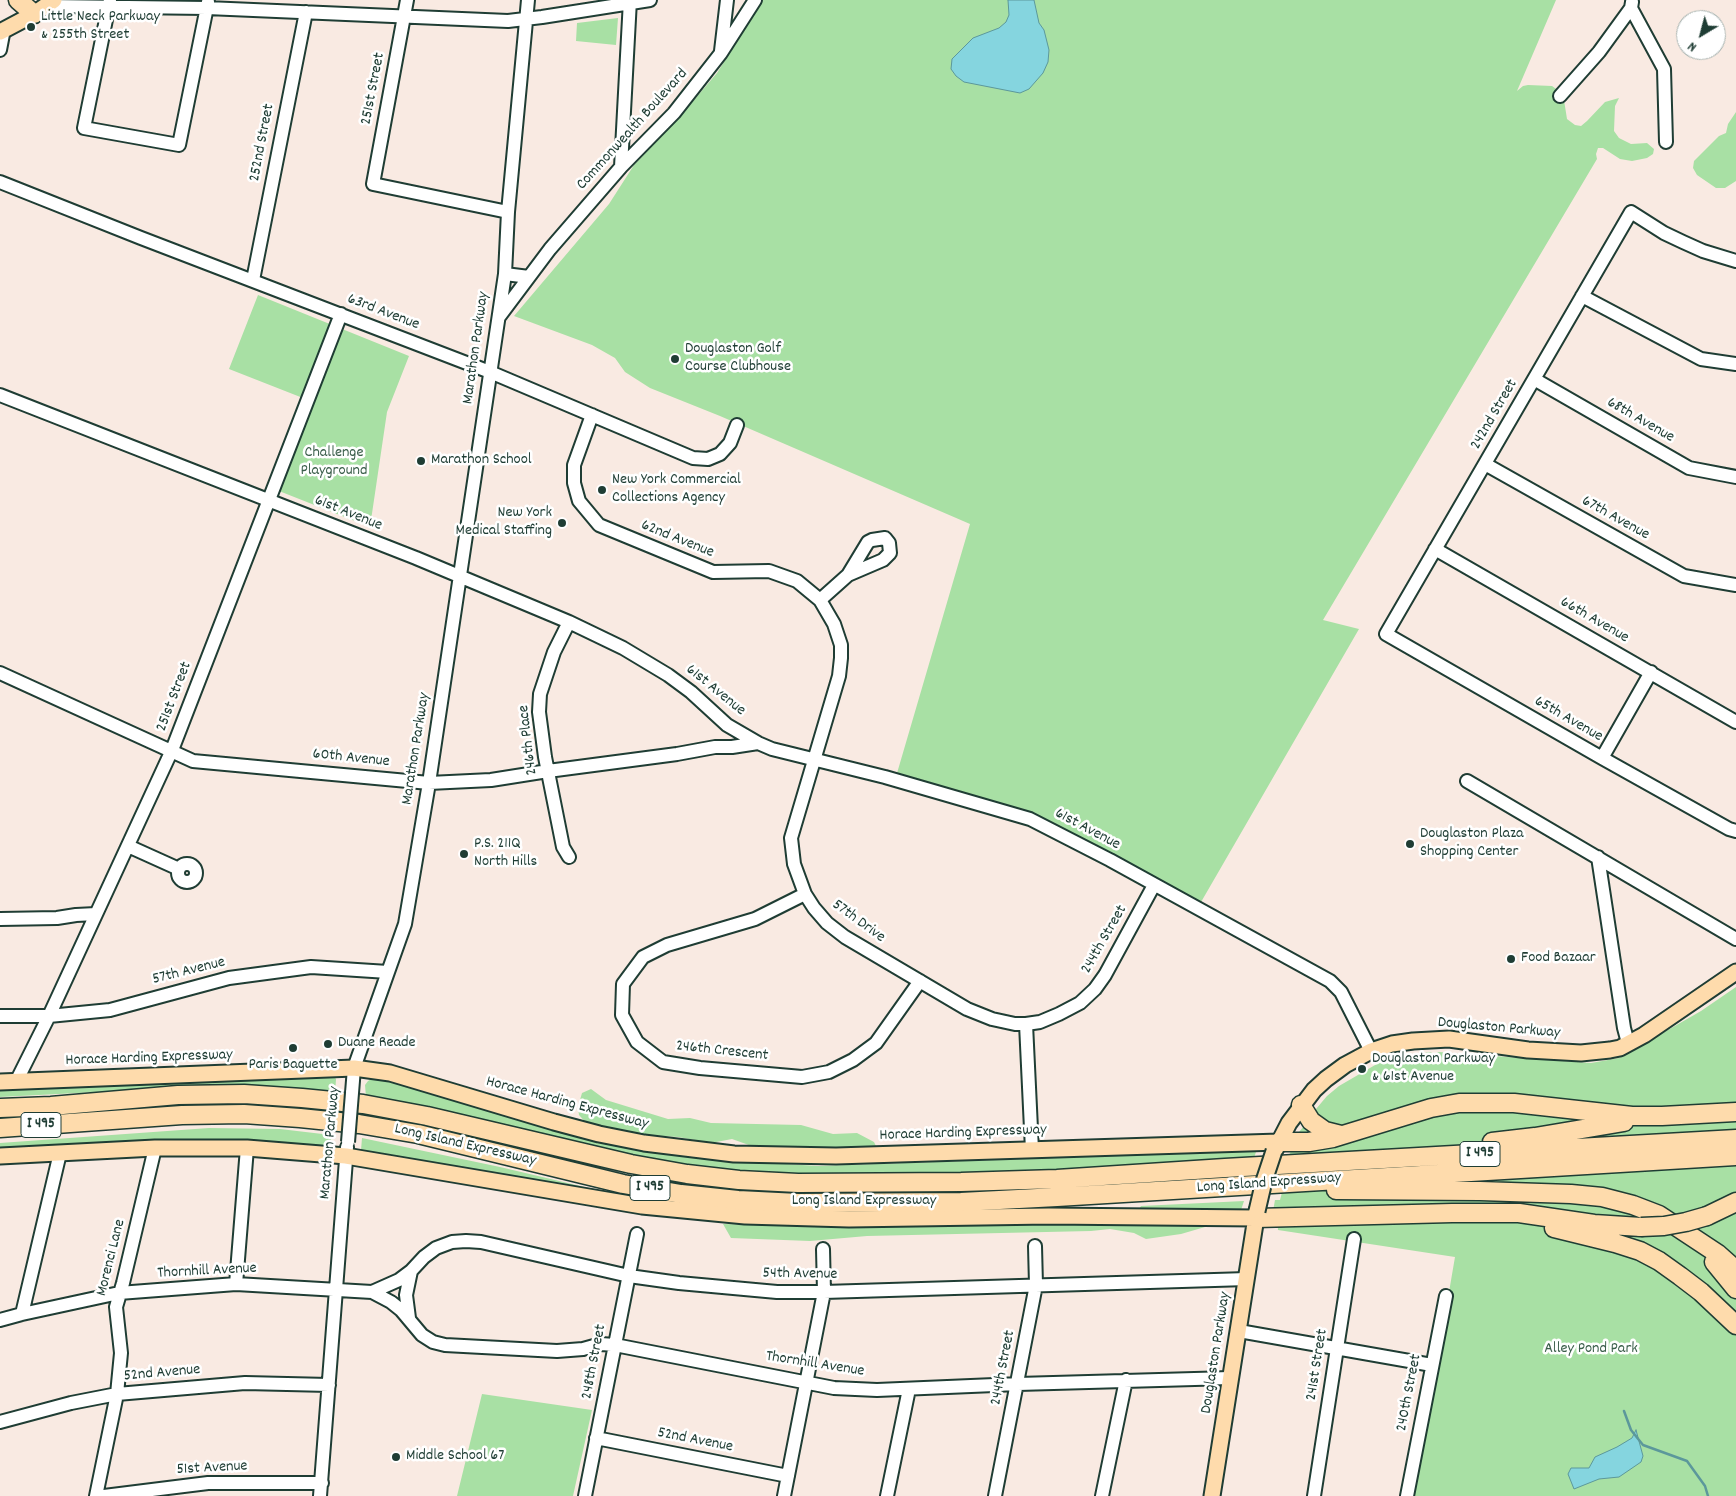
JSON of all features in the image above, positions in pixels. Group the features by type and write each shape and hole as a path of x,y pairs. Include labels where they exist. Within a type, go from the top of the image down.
{"highway":[{"path":"18,0 45,7"},
{"name":"Long Island Expressway","path":"0,1108 51,1106 178,1095 244,1094 302,1098 363,1104 428,1116 631,1164 687,1174 739,1180 798,1183 961,1182 1048,1179 1736,1139"},
{"path":"1276,1146 1341,1135 1431,1108 1459,1103 1514,1103 1602,1114 1662,1116 1736,1112"},
{"path":"0,1105 51,1106"},
{"path":"1301,1105 1311,1121 1325,1130 1341,1135"},
{"name":"Long Island Expressway","path":"0,1128 182,1115 244,1114 300,1118 359,1124 418,1134 623,1184 681,1194 748,1201 859,1203 961,1202 1736,1156"},
{"path":"1225,1168 1503,1141 1662,1116"},
{"path":"1226,1187 1571,1194 1602,1197 1633,1205 1659,1215 1718,1254 1736,1270"},
{"path":"1256,1214 1519,1213 1594,1224 1641,1227 1671,1224 1707,1216 1736,1202"},
{"path":"1452,1213 1518,1219 1640,1251 1680,1276 1701,1292 1736,1325"},
{"path":"1692,1236 1736,1289"}],"main road":[{"path":"2,30 45,7"},
{"name":"Douglaston Parkway","path":"1212,1496 1256,1214 1264,1181 1276,1146 1301,1105 1326,1079 1345,1065 1371,1052 1399,1043 1449,1039 1528,1050 1581,1053 1620,1048 1644,1035 1736,972"},
{"name":"Horace Harding Expressway","path":"0,1082 354,1068 390,1073 599,1134 644,1143 734,1154 836,1156 1032,1150 1276,1146"},
{"path":"0,1156 156,1148 347,1149 642,1206 745,1216 840,1219 1256,1214"}],"street":[{"name":"251st Street","path":"407,0 373,184 508,212"},
{"name":"Marathon Parkway","path":"321,1490 354,1068 405,924 429,783 504,274 528,0"},
{"path":"45,7 107,2 208,4 306,12 508,21 650,0"},
{"path":"721,53 727,0"},
{"name":"Commonwealth Boulevard","path":"498,319 550,250 621,166 674,113 721,53 755,0"},
{"path":"107,2 84,128 179,146 208,4"},
{"path":"621,166 629,2"},
{"path":"1560,96 1599,52 1632,4 1664,69 1666,142"},
{"name":"252nd Street","path":"253,280 306,12"},
{"path":"0,50 2,30"},
{"name":"63rd Avenue","path":"0,182 490,372 693,458 708,459 720,454 730,443 737,425"},
{"name":"242nd Street","path":"1386,634 1631,212 1664,233 1703,251 1736,261"},
{"path":"504,274 529,277"},
{"path":"1582,296 1701,359 1736,364"},
{"name":"251st Street","path":"16,1082 49,1016 172,750 341,314"},
{"name":"68th Avenue","path":"1534,379 1689,468 1736,478"},
{"name":"61st Avenue","path":"0,395 270,500 569,622 630,652 668,675 691,692 727,725 772,749 814,758 1030,819 1330,981 1341,992 1371,1052"},
{"name":"62nd Avenue","path":"592,415 574,465 574,484 579,501 599,525 712,572 769,572 797,581 820,600"},
{"name":"67th Avenue","path":"1485,464 1684,576 1736,585"},
{"name":"66th Avenue","path":"1435,549 1736,722"},
{"path":"820,600 848,575"},
{"name":"57th Drive","path":"820,600 834,624 841,645 842,658 839,676 791,838 794,864 805,894 827,923 845,937 981,1016 1009,1023 1026,1024"},
{"name":"246th Place","path":"569,622 554,652 540,694 539,712 563,848 569,857"},
{"name":"65th Avenue","path":"1386,634 1602,758 1729,829 1736,831"},
{"path":"1602,758 1651,672"},
{"name":"60th Avenue","path":"0,673 193,760 429,783 491,780 715,747 732,747 758,743"},
{"path":"715,747 727,725"},
{"path":"1467,781 1736,939"},
{"path":"128,846 178,869"},
{"path":"1598,857 1624,1028 1628,1043"},
{"name":"244th Street","path":"1026,1024 1040,1022 1060,1014 1080,1003 1095,989 1105,975 1154,885"},
{"name":"246th Crescent","path":"805,894 755,919 667,945 643,957 623,984 622,1015 637,1042 663,1062 700,1068 802,1077 829,1072 853,1060 876,1043 920,981"},
{"path":"0,919 57,918 76,914 96,914"},
{"name":"57th Avenue","path":"0,1016 49,1016 110,1010 229,978 311,967 388,972"},
{"path":"1026,1024 1032,1150"},
{"name":"Morenci Lane","path":"96,1496 116,1394 121,1353 116,1307 156,1148"},
{"path":"236,1284 247,1148"},
{"path":"22,1314 60,1153"},
{"name":"248th Street","path":"585,1496 637,1234"},
{"name":"241st Street","path":"1314,1496 1354,1239"},
{"name":"54th Avenue","path":"372,1292 392,1284 411,1271 424,1257 436,1248 452,1242 473,1240 629,1276 777,1292 1247,1279"},
{"name":"244th Street","path":"995,1496 1036,1285 1035,1246"},
{"path":"784,1496 824,1292 823,1250"},
{"path":"408,1318 406,1295 411,1271"},
{"name":"Thornhill Avenue","path":"0,1320 119,1293 236,1284 372,1292 392,1302 422,1335 433,1342 444,1345 557,1352 583,1349 601,1344 615,1345 807,1383 855,1390 1230,1378"},
{"name":"240th Street","path":"1407,1496 1446,1296"},
{"path":"1239,1332 1338,1347 1432,1365"},
{"path":"1102,1496 1126,1380"},
{"name":"52nd Avenue","path":"0,1422 71,1403 116,1394 245,1383 329,1385"},
{"path":"887,1496 909,1389"},
{"name":"52nd Avenue","path":"596,1438 788,1476"},
{"name":"51st Avenue","path":"104,1496 208,1483 321,1490"}],"green space":[{"path":"763,0 1556,0 1517,91 1523,86 1528,85 1552,86 1559,91 1564,100 1567,119 1575,125 1581,126 1605,102 1619,98 1615,106 1614,131 1619,138 1631,144 1647,143 1654,149 1653,154 1647,158 1632,161 1620,159 1603,148 1598,148 1597,159 1323,620 1359,629 1197,909 1024,813 895,780 970,524 720,416 650,388 625,372 615,358 592,345 514,316 609,204 634,165 676,121 717,73"},
{"path":"618,18 616,45 576,41 577,23"},
{"path":"1736,112 1736,181 1725,188 1716,188 1697,175 1693,168 1694,161 1719,136 1726,133 1728,124"},
{"name":"Challenge Playground","path":"258,295 409,356 387,412 370,527 274,489 308,400 229,369"},
{"name":"Alley Pond Park","path":"1736,987 1736,1496 1414,1496 1455,1257 1278,1230 1277,1214 1273,1211 1275,1200 1280,1200 1292,1155 1289,1155 1292,1149 1294,1149 1299,1132 1327,1096 1339,1086 1382,1061 1430,1052 1434,1054 1439,1052 1591,1063 1619,1058 1701,1011"},
{"path":"334,1076 336,1079 335,1095 285,1088 250,1087 176,1088 0,1097 0,1090"},
{"path":"373,1078 423,1088 548,1129 637,1151 722,1160 818,1166 1256,1152 1254,1158 1021,1172 922,1175 817,1174 718,1169 635,1157 366,1097 365,1085"},
{"path":"591,1089 606,1100 668,1119 690,1118 711,1123 801,1125 833,1134 857,1133 874,1142 877,1148 760,1149 732,1139 711,1143 678,1137 631,1134 587,1124 579,1115 578,1107 582,1093"},
{"path":"209,1128 280,1129 331,1135 331,1149 290,1144 218,1140 0,1149 0,1143"},
{"path":"362,1138 593,1189 666,1203 559,1188 361,1150"},
{"path":"1244,1201 1241,1210 1238,1211 1142,1211 1139,1209 1141,1206"},
{"path":"1071,1222 1203,1224 1205,1227 1181,1234 1146,1239 1134,1233 1110,1229 867,1236 810,1241 731,1238 723,1224 875,1227"},
{"path":"482,1394 592,1410 573,1496 457,1496"}],"water":[{"path":"1008,0 1034,0 1039,23 1044,30 1049,50 1048,62 1043,73 1029,89 1020,93 964,82 951,69 952,59 973,38 999,28 1006,22 1009,15"},
{"path":"1636,1430 1643,1456 1641,1462 1619,1477 1599,1479 1574,1489 1568,1474 1571,1468 1589,1468 1595,1457 1632,1438"}],"waterway":[{"path":"1624,1411 1631,1430 1643,1445 1687,1461 1705,1486 1708,1496"}],"place":[{"name":"Little Neck Parkway & 255th Street","path":"31,27"},
{"name":"Douglaston Golf Course Clubhouse","path":"675,359"},
{"name":"Marathon School","path":"421,461"},
{"name":"New York Commercial Collections Agency","path":"602,490"},
{"name":"New York Medical Staffing","path":"562,523"},
{"name":"Douglaston Plaza Shopping Center","path":"1410,844"},
{"name":"P.S. 211Q North Hills","path":"464,854"},
{"name":"Food Bazaar","path":"1511,959"},
{"name":"Duane Reade","path":"328,1044"},
{"name":"Paris Baguette","path":"293,1048"},
{"name":"Douglaston Parkway & 61st Avenue","path":"1362,1069"},
{"name":"Middle School 67","path":"396,1457"}]}
